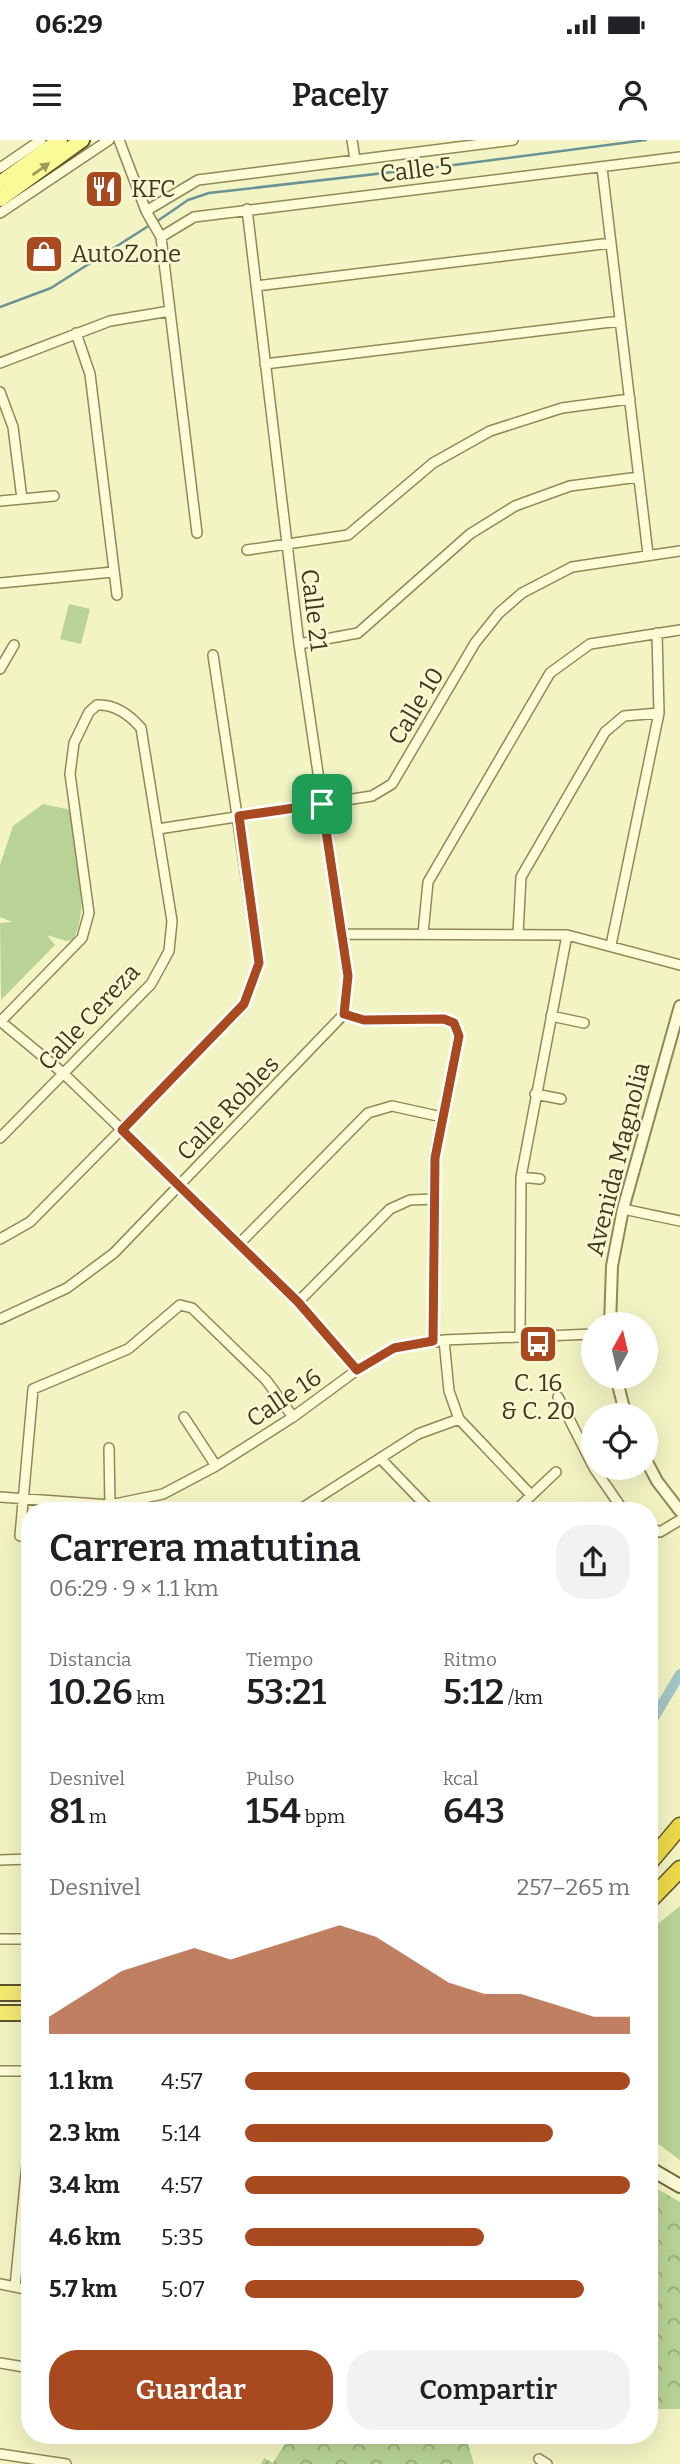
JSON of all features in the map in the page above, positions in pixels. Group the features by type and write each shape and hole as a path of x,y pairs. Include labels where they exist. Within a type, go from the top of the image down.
{"highway":[{"path":"658,1852 680,1825"},
{"path":"658,1892 680,1869"},
{"path":"0,1993 21,1993"},
{"path":"0,2013 21,2013"}],"main road":[{"path":"0,183 60,140"},
{"path":"0,199 82,140"},
{"path":"658,2173 680,2186"}],"street":[{"path":"0,168 41,140"},
{"path":"0,213 109,140"},
{"path":"119,140 146,211 161,237 197,533"},
{"path":"352,140 355,159"},
{"path":"146,211 198,180 355,159 440,144 513,140"},
{"name":"Calle 5","path":"161,237 194,217 680,157"},
{"path":"602,167 648,554"},
{"name":"Calle 21","path":"247,209 286,546 348,976 344,1014"},
{"path":"256,286 611,243"},
{"path":"0,363 110,321 170,311"},
{"path":"265,364 620,321"},
{"path":"76,333 90,374 117,595"},
{"path":"0,391 13,426 22,499"},
{"path":"247,550 348,535 433,463 490,431 562,408 630,399"},
{"path":"299,644 358,633 470,534 515,506 570,486 639,477"},
{"path":"0,501 54,496"},
{"name":"Calle 10","path":"158,829 372,796 392,784 475,643 499,613 523,593 572,567 680,551"},
{"path":"0,583 113,572"},
{"path":"424,934 428,882 550,673 590,644 680,630"},
{"path":"611,945 659,713 657,633"},
{"path":"0,669 14,645"},
{"path":"0,1239 30,1222 244,1004 259,963 213,655"},
{"name":"Calle Cereza","path":"0,1022 82,938 89,913 70,774 75,743 89,712 97,705 107,705 130,715 141,728 172,921 169,951 151,984 0,1138"},
{"path":"518,934 521,877 605,732 624,716 659,713"},
{"path":"341,934 567,935 680,965"},
{"path":"520,1337 521,1177 567,935"},
{"name":"Avenida Magnolia","path":"610,1312 612,1266 623,1209 680,1006"},
{"path":"344,1014 364,1020 444,1019 454,1023 459,1036 435,1158 433,1341"},
{"name":"Calle Robles","path":"0,1319 67,1288 114,1253 344,1014"},
{"path":"551,1016 584,1023"},
{"path":"0,1022 63,1073 180,1186 298,1302 357,1370"},
{"path":"535,1094 561,1099"},
{"path":"239,1244 368,1113 392,1106 442,1116"},
{"path":"521,1177 540,1179"},
{"path":"298,1302 390,1209 410,1200 434,1199"},
{"path":"623,1209 680,1222"},
{"path":"22,1502 33,1389 128,1349 180,1305 192,1308 266,1380 293,1417"},
{"name":"Calle 16","path":"124,1502 163,1494 216,1466 293,1417 357,1370 394,1348 444,1340 581,1334"},
{"path":"444,1340 449,1388 459,1419 531,1495"},
{"path":"558,1397 581,1442"},
{"path":"184,1417 216,1466"},
{"path":"315,1502 418,1434 459,1419"},
{"path":"109,1448 110,1502"},
{"path":"380,1458 422,1502"},
{"path":"524,1502 556,1472"},
{"path":"603,1480 618,1502"},
{"path":"656,1480 680,1511"},
{"name":"Calle 16","path":"0,1497 66,1502"},
{"path":"20,1536 21,1515"},
{"path":"658,1531 680,1520"},
{"path":"0,1860 21,1859"},
{"path":"0,1939 21,1938"},
{"path":"0,2071 21,2071"},
{"path":"15,2287 21,2225"},
{"path":"0,2284 21,2288"},
{"path":"2,2363 21,2366"},
{"path":"0,2454 66,2464"}],"green space":[{"path":"69,604 90,609 81,644 60,639"},
{"path":"43,804 71,810 81,877 78,927 73,940 66,941 47,935 55,945 1,1000 0,923 12,922 0,917 0,865 13,826"},
{"path":"680,1906 680,2160 658,2144 658,1924"},
{"path":"658,2189 680,2202 680,2409 658,2409"},
{"path":"285,2444 468,2444 474,2464 261,2464 264,2458 273,2463"}],"waterway":[{"path":"156,222 188,200 209,193 646,140"},
{"path":"0,307 51,288 150,225"},
{"path":"658,1711 680,1674"}],"place":[{"name":"KFC","path":"104,189"},
{"name":"AutoZone","path":"44,254"},
{"name":"C. 16 & C. 20","path":"538,1344"}],"route":[{"path":"322,804 348,976 344,1014 364,1020 444,1019 454,1023 459,1036 435,1158 433,1341 394,1348 357,1370 298,1302 122,1130 244,1004 259,963 239,816 322,804"}]}
